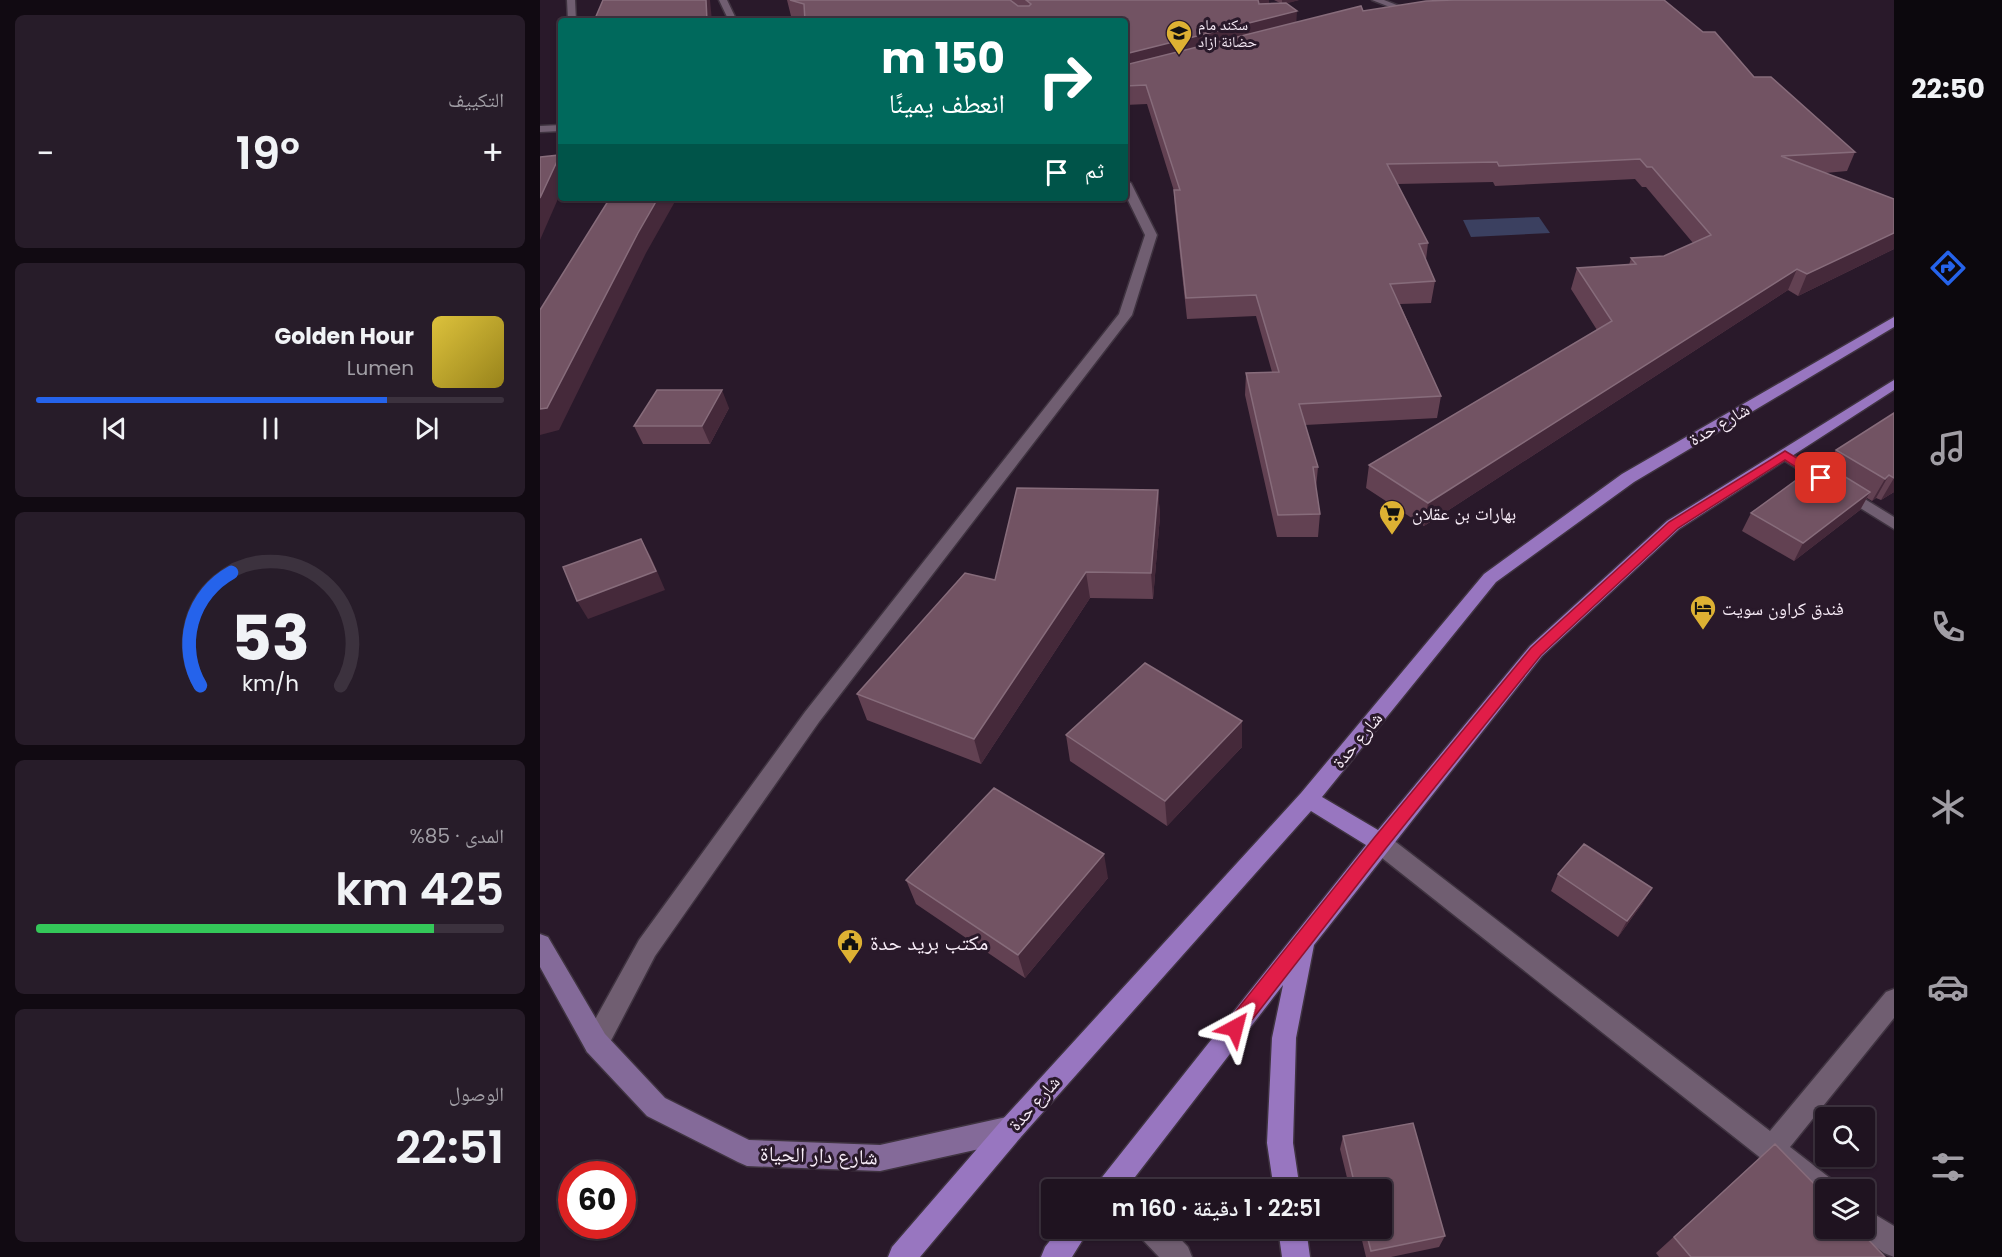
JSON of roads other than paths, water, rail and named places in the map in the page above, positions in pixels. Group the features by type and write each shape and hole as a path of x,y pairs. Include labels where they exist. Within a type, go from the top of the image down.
{"main road":[{"name":"شارع حدة","path":"902,1257 1011,1129 1308,799 1490,578 1628,478 1894,321"},
{"path":"1118,1179 1380,843 1536,651 1673,525 1894,384"},
{"path":"1308,799 1343,818 1380,843"},
{"path":"1285,1179 1280,1143 1284,1038 1304,940"},
{"name":"شارع دار الحياة","path":"540,945 596,1043 656,1107 747,1153 879,1158 1011,1129"},
{"path":"1055,1257 1069,1239"},
{"path":"1294,1239 1296,1257"}],"street":[{"path":"571,0 572,18"},
{"path":"723,0 732,18"},
{"path":"1376,0 1403,9"},
{"path":"1382,14 1414,7"},
{"path":"540,129 558,128"},
{"path":"596,1043 647,948 812,717 1125,315 1150,236 1128,189"},
{"path":"1785,455 1894,524"},
{"path":"1380,843 1815,1183"},
{"path":"1771,1150 1894,1000"},
{"path":"1875,1229 1894,1243"},
{"path":"1161,1239 1178,1257"}],"water":[{"path":"1539,217 1550,233 1471,237 1463,220"}],"place":[{"name":"سكند مام حضانة ازاد","path":"1179,56"},
{"name":"بهارات بن عقلان","path":"1392,536"},
{"name":"فندق كراون سويت","path":"1703,631"},
{"name":"مكتب بريد حدة","path":"850,965"}]}
